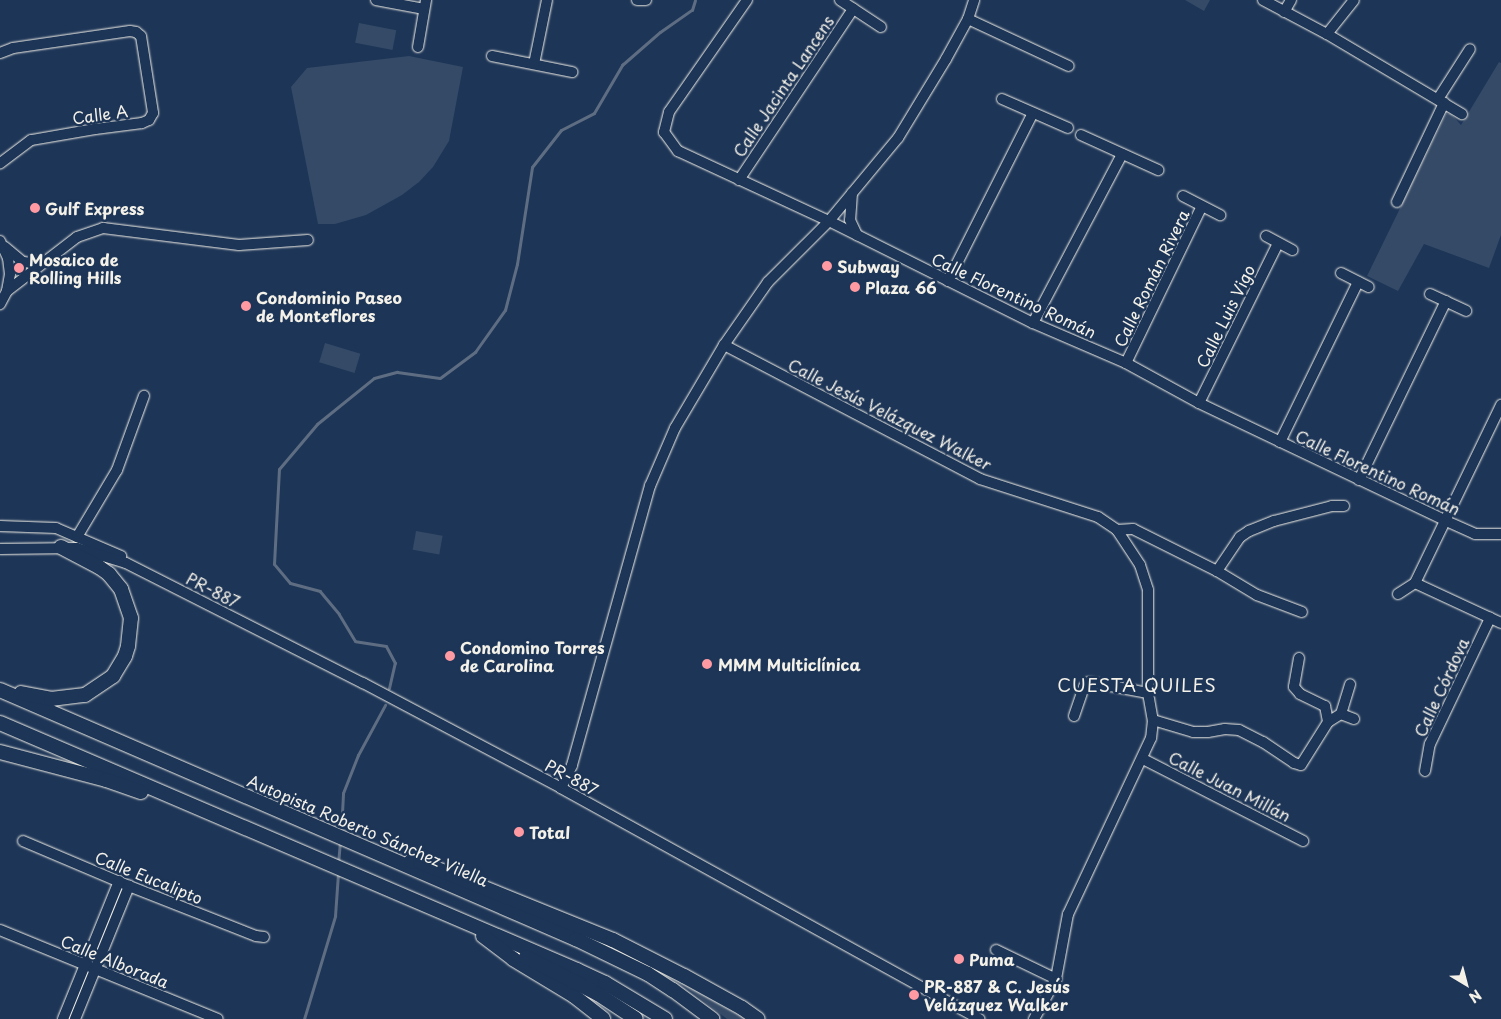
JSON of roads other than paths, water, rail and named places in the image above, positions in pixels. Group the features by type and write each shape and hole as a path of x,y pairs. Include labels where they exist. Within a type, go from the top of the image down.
{"highway":[{"path":"0,690 51,700 80,697 104,684 126,656 131,636 131,618 121,589 109,574 99,567 61,547"},
{"name":"Autopista Roberto Sánchez Vilella","path":"0,690 302,820 624,962 673,990 712,1019"},
{"path":"0,723 204,809 298,852 605,983 665,1019"},
{"path":"0,752 204,809"},
{"path":"390,859 420,862 613,940 764,1019"},
{"path":"469,925 514,960 574,996 603,1019"},
{"path":"469,925 598,994 636,1019"},
{"path":"742,1008 758,1019"}],"street":[{"path":"376,0 425,5 418,48"},
{"path":"534,64 547,0"},
{"path":"637,0 646,0"},
{"name":"Calle Florentino Román","path":"747,0 669,112 664,132 678,151 829,221 1033,323 1126,363 1199,403 1444,520 1475,534 1501,534"},
{"path":"840,0 881,27"},
{"path":"561,788 572,765 650,486 675,428 724,345 768,282 829,221 898,138 968,19 974,0"},
{"path":"1263,0 1327,34 1462,114"},
{"path":"1284,12 1291,0"},
{"path":"1327,34 1354,0"},
{"name":"Calle Jacinta Lancens","path":"739,180 853,9"},
{"path":"968,19 1069,66"},
{"name":"Calle A","path":"0,53 22,46 130,31 136,32 141,36 154,113 149,120 142,123 31,140 0,163"},
{"path":"1397,202 1441,101 1470,49"},
{"path":"492,56 572,72"},
{"path":"1002,99 1068,128"},
{"path":"948,281 1033,113"},
{"path":"1081,135 1158,170"},
{"path":"1033,323 1122,154"},
{"path":"852,192 850,220 857,235"},
{"path":"1183,196 1220,215"},
{"name":"Calle Román Rivera","path":"1126,363 1202,206"},
{"path":"7,291 77,237 103,228 239,245 308,240"},
{"path":"1266,236 1292,250"},
{"path":"1,242 24,262 33,264 46,260"},
{"path":"0,304 7,291 10,274 8,258 1,242"},
{"name":"Calle Luis Vigo","path":"1199,403 1278,243"},
{"path":"1341,273 1368,287"},
{"path":"1280,442 1358,282"},
{"path":"1430,294 1466,311"},
{"path":"1359,480 1446,301"},
{"name":"Calle Jesús Velázquez Walker","path":"724,345 980,479 1098,517 1116,530 1140,565 1148,590 1148,693 1153,720 1152,738 1143,759 1133,774 1068,914 1056,979 1034,1019"},
{"path":"77,537 117,470 144,396"},
{"path":"1398,594 1415,583 1501,405"},
{"path":"1218,571 1240,537 1260,525 1332,506 1344,506"},
{"name":"PR-887","path":"0,526 56,528 118,554 144,572"},
{"path":"1116,530 1133,529 1218,571 1257,595 1302,612"},
{"name":"PR-887","path":"0,549 77,548 126,563 363,683 561,788 980,1019"},
{"path":"1415,583 1501,623"},
{"name":"Calle Córdova","path":"1425,771 1430,744 1490,618"},
{"path":"1300,658 1294,687 1300,694 1325,706 1328,722"},
{"path":"1074,716 1084,687 1089,682 1148,693"},
{"path":"1153,720 1193,732 1239,730 1251,734 1294,763 1301,765 1319,733 1328,722 1341,714 1350,684"},
{"path":"1341,714 1354,719"},
{"name":"Calle Juan Millán","path":"1143,759 1303,841"},
{"name":"Calle Eucalipto","path":"23,841 129,886 256,936 264,937"},
{"path":"63,1019 119,881"},
{"path":"75,1019 129,886"},
{"name":"Calle Alborada","path":"0,930 218,1019"},
{"path":"996,950 1056,979"}],"waterway":[{"path":"389,688 395,663 386,646 355,641 339,614 320,591 290,583 274,564 279,469 317,424 374,378 397,372 440,378 475,352 505,310 517,264 532,167 561,130 594,113 622,65 660,32 692,10 695,0"},
{"path":"341,832 343,793 358,755 385,705"},
{"path":"338,864 340,841"},
{"path":"304,1019 335,916 338,873"}],"place":[{"name":"Gulf Express","path":"35,208"},
{"name":"Subway","path":"827,266"},
{"name":"Mosaico de Rolling Hills","path":"19,268"},
{"name":"Plaza 66","path":"855,287"},
{"name":"Condominio Paseo de Monteflores","path":"246,306"},
{"name":"Condomino Torres de Carolina","path":"450,656"},
{"name":"MMM Multiclínica","path":"707,664"},
{"name":"Total","path":"519,832"},
{"name":"Puma","path":"959,959"},
{"name":"PR-887 & C. Jesús Velázquez Walker","path":"914,995"}],"district":[{"name":"CUESTA QUILES","path":"1137,685"}]}
